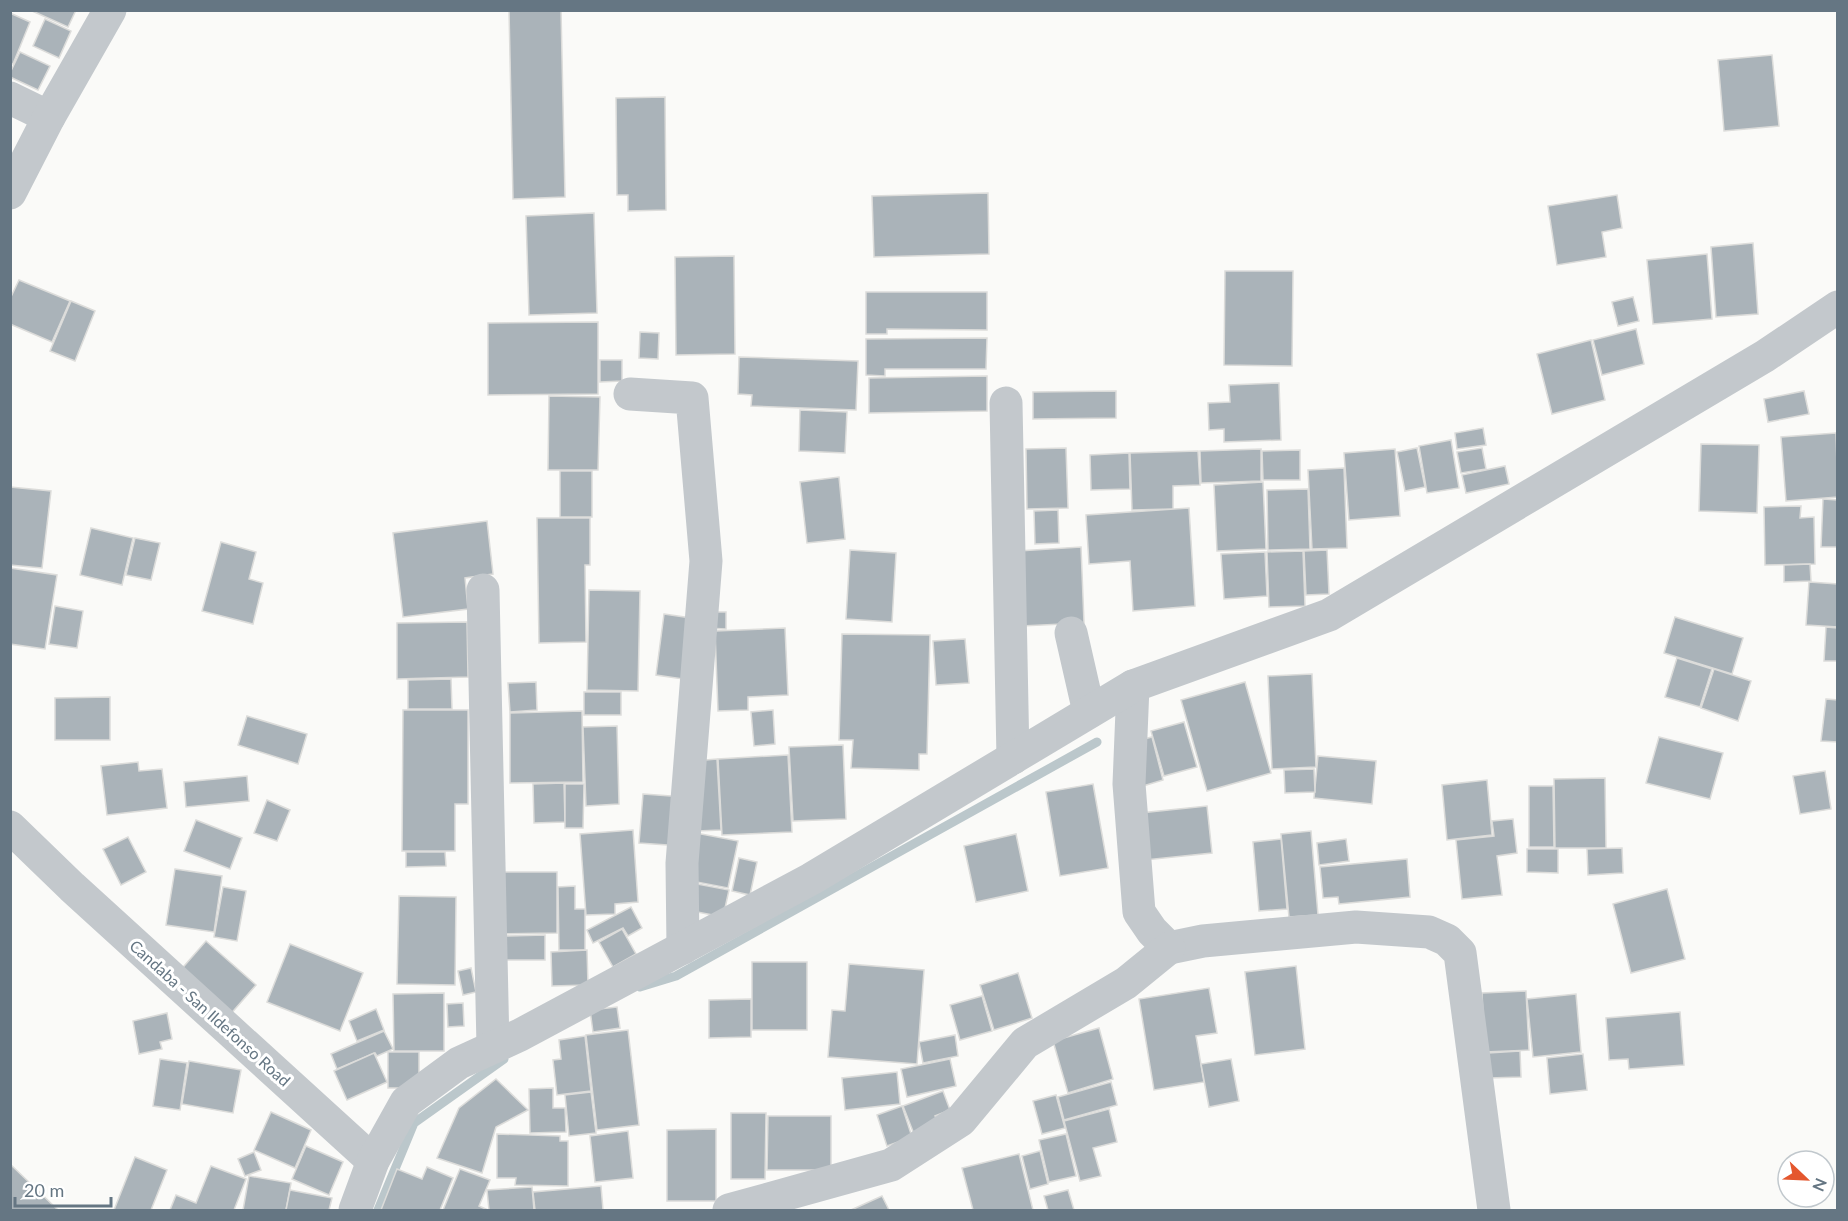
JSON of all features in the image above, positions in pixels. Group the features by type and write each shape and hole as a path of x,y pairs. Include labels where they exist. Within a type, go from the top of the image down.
{"street":[{"path":"10,193 49,117 110,10"},
{"path":"10,98 49,117"},
{"path":"355,1210 373,1161 406,1102 459,1063 520,1035 811,879 1133,686 1329,615 1766,356 1838,307"},
{"path":"630,394 692,398 706,561 682,863 683,948"},
{"path":"1006,403 1012,758"},
{"path":"483,590 493,1047"},
{"path":"1071,633 1089,712"},
{"path":"1133,686 1129,784 1139,912 1152,931 1169,948"},
{"name":"Candaba - San Ildefonso Road","path":"10,827 373,1161"},
{"path":"729,1210 799,1201 891,1165 961,1120 1025,1043 1126,983 1169,948 1203,941 1356,927 1429,932 1447,940 1460,953 1494,1210"}],"building":[{"path":"30,10 76,10 68,27"},
{"path":"509,10 561,10 565,197 513,199"},
{"path":"10,13 30,22 13,64 10,63"},
{"path":"45,19 71,31 59,58 33,46"},
{"path":"20,52 50,66 38,90 10,77"},
{"path":"1772,55 1779,126 1724,131 1718,60"},
{"path":"665,97 666,210 628,211 628,195 617,195 616,98"},
{"path":"988,193 989,254 874,257 872,196"},
{"path":"1617,195 1622,228 1602,232 1606,257 1557,265 1548,206"},
{"path":"594,213 597,313 529,315 526,216"},
{"path":"1753,243 1758,314 1716,317 1711,247"},
{"path":"1707,254 1712,319 1653,324 1647,260"},
{"path":"734,256 735,354 676,355 675,257"},
{"path":"1225,271 1293,271 1292,366 1224,365"},
{"path":"19,280 70,301 52,342 10,324 10,299"},
{"path":"866,292 987,292 987,330 887,329 887,334 866,334"},
{"path":"1633,297 1639,321 1618,326 1612,302"},
{"path":"71,301 95,311 75,361 50,351"},
{"path":"598,322 598,394 488,395 488,323"},
{"path":"1636,329 1644,364 1602,375 1593,340"},
{"path":"640,332 659,333 658,359 639,358"},
{"path":"987,338 986,369 885,369 885,376 866,375 866,339"},
{"path":"1591,340 1605,400 1552,414 1537,354"},
{"path":"739,357 858,361 856,410 751,406 752,395 738,394"},
{"path":"600,360 622,360 622,381 600,382"},
{"path":"987,376 987,411 869,413 869,378"},
{"path":"1279,383 1281,440 1224,442 1224,429 1209,430 1208,403 1230,402 1229,385"},
{"path":"1116,391 1116,418 1033,419 1033,392"},
{"path":"1804,391 1809,414 1768,422 1764,399"},
{"path":"549,396 600,397 598,470 548,470"},
{"path":"800,410 847,412 845,453 799,451"},
{"path":"1483,428 1486,445 1457,449 1455,433"},
{"path":"1836,433 1838,497 1786,501 1781,437"},
{"path":"1451,440 1459,488 1427,493 1419,446"},
{"path":"1701,444 1759,445 1757,513 1699,511"},
{"path":"1066,448 1068,508 1027,509 1026,449"},
{"path":"1417,448 1425,487 1405,491 1397,452"},
{"path":"1482,448 1486,469 1461,473 1457,452"},
{"path":"1261,449 1261,481 1201,483 1200,451"},
{"path":"1395,449 1400,516 1349,520 1344,453"},
{"path":"1300,450 1300,480 1263,480 1262,451"},
{"path":"1198,451 1200,485 1173,486 1173,509 1132,510 1130,453"},
{"path":"1129,453 1130,489 1091,490 1090,455"},
{"path":"1505,466 1509,484 1466,493 1462,475"},
{"path":"1344,468 1347,548 1312,549 1308,470"},
{"path":"560,471 592,471 592,517 560,517"},
{"path":"839,477 845,539 807,543 800,482"},
{"path":"1263,482 1266,549 1217,551 1214,485"},
{"path":"10,487 51,491 42,568 10,565"},
{"path":"1308,489 1310,549 1268,550 1267,490"},
{"path":"1823,499 1838,500 1838,547 1821,547"},
{"path":"1801,506 1800,518 1814,517 1815,564 1765,565 1764,507"},
{"path":"1189,508 1195,606 1133,611 1130,561 1089,564 1086,515"},
{"path":"1058,510 1059,543 1035,544 1034,511"},
{"path":"537,518 590,518 590,565 585,565 586,642 539,643"},
{"path":"487,521 493,574 465,578 468,609 403,617 393,533"},
{"path":"91,528 133,538 122,585 80,575"},
{"path":"135,538 160,543 151,580 126,575"},
{"path":"221,542 256,552 249,579 263,583 253,624 202,611"},
{"path":"1081,547 1084,623 1021,626 1018,551"},
{"path":"850,550 896,553 892,622 846,619"},
{"path":"1327,550 1329,594 1306,595 1304,551"},
{"path":"1303,551 1305,606 1269,607 1267,552"},
{"path":"1265,552 1267,596 1224,599 1221,554"},
{"path":"1810,564 1811,581 1784,582 1784,565"},
{"path":"10,568 57,575 45,649 10,644"},
{"path":"1809,582 1838,584 1838,627 1806,625"},
{"path":"589,590 640,591 638,691 587,690"},
{"path":"55,606 83,611 77,648 49,644"},
{"path":"706,612 726,612 726,629 706,628"},
{"path":"664,614 691,618 683,679 656,675"},
{"path":"1675,617 1743,638 1732,674 1664,653"},
{"path":"467,622 468,677 397,679 397,623"},
{"path":"1826,627 1838,628 1838,661 1824,661"},
{"path":"785,628 788,695 748,697 748,710 718,711 715,631"},
{"path":"842,634 930,635 927,754 919,754 919,770 851,768 853,740 839,740"},
{"path":"965,639 969,683 936,685 933,641"},
{"path":"1677,658 1712,669 1700,707 1665,697"},
{"path":"1714,669 1751,681 1738,721 1701,708"},
{"path":"1312,674 1316,767 1272,769 1268,676"},
{"path":"451,679 452,709 408,709 408,680"},
{"path":"536,682 537,710 510,712 508,683"},
{"path":"1245,682 1271,773 1207,791 1181,700"},
{"path":"584,692 621,692 621,715 584,715"},
{"path":"110,697 110,740 55,740 55,698"},
{"path":"1826,699 1838,700 1838,742 1821,741"},
{"path":"403,710 468,710 468,804 455,804 455,851 402,851"},
{"path":"773,710 775,744 754,746 751,712"},
{"path":"582,711 583,782 510,783 510,713"},
{"path":"247,716 307,734 298,764 238,745"},
{"path":"1184,722 1197,767 1164,776 1151,731"},
{"path":"617,726 619,804 586,806 583,727"},
{"path":"1152,737 1163,780 1143,786 1132,742"},
{"path":"1659,737 1723,753 1710,799 1646,783"},
{"path":"843,745 846,819 793,821 789,747"},
{"path":"788,755 792,832 722,835 718,759"},
{"path":"1318,756 1376,761 1372,804 1314,798"},
{"path":"717,759 721,830 697,831 693,761"},
{"path":"138,762 139,771 162,769 167,808 107,815 101,766"},
{"path":"1314,769 1315,792 1285,793 1284,770"},
{"path":"1825,771 1831,809 1800,814 1793,776"},
{"path":"247,776 249,801 186,807 184,782"},
{"path":"1605,778 1606,848 1555,848 1554,779"},
{"path":"1487,780 1492,835 1447,840 1442,785"},
{"path":"564,783 565,822 534,823 533,784"},
{"path":"565,784 584,784 583,828 565,828"},
{"path":"1093,784 1108,868 1060,876 1046,792"},
{"path":"1529,786 1553,786 1554,847 1529,847"},
{"path":"643,794 685,797 682,846 639,843"},
{"path":"267,800 290,810 277,841 254,833"},
{"path":"1207,806 1212,853 1145,860 1140,813"},
{"path":"1513,819 1517,853 1497,856 1502,895 1462,899 1456,840 1494,836 1492,821"},
{"path":"196,820 242,838 230,869 184,851"},
{"path":"633,830 638,902 615,904 615,914 586,915 580,834"},
{"path":"1311,831 1318,915 1289,917 1281,834"},
{"path":"696,833 738,841 728,888 686,880"},
{"path":"1016,834 1028,891 976,902 964,846"},
{"path":"128,837 146,872 121,885 103,849"},
{"path":"1281,839 1287,909 1259,911 1253,842"},
{"path":"1346,839 1349,861 1319,865 1317,843"},
{"path":"1622,848 1623,873 1588,875 1587,849"},
{"path":"1527,849 1558,849 1558,873 1527,872"},
{"path":"406,852 445,852 446,866 406,867"},
{"path":"739,858 757,862 750,895 732,891"},
{"path":"1407,859 1410,897 1339,904 1338,897 1323,898 1320,867"},
{"path":"175,869 222,876 214,932 166,925"},
{"path":"496,872 557,872 557,933 496,934"},
{"path":"692,883 729,890 723,917 687,910"},
{"path":"575,886 575,909 585,909 585,950 559,950 558,887"},
{"path":"223,887 246,891 237,941 214,937"},
{"path":"1667,889 1685,959 1631,973 1613,904"},
{"path":"399,896 456,897 455,985 397,984"},
{"path":"631,907 642,928 628,936 623,928 593,943 587,930"},
{"path":"622,929 636,954 613,967 599,942"},
{"path":"545,935 545,960 505,960 505,936"},
{"path":"206,941 256,985 228,1017 178,973"},
{"path":"290,944 363,973 340,1031 267,1002"},
{"path":"587,950 588,985 552,986 551,952"},
{"path":"752,962 807,962 807,1030 752,1030"},
{"path":"849,964 924,970 917,1064 828,1057 832,1010 845,1011"},
{"path":"1296,966 1305,1049 1255,1055 1245,972"},
{"path":"471,968 476,992 463,995 458,971"},
{"path":"1018,973 1032,1018 994,1030 980,985"},
{"path":"1209,988 1217,1033 1196,1036 1204,1082 1154,1090 1139,999"},
{"path":"1526,991 1529,1050 1485,1052 1482,993"},
{"path":"444,993 444,1051 394,1051 393,994"},
{"path":"1576,994 1581,1052 1533,1057 1527,999"},
{"path":"982,996 992,1031 960,1040 950,1005"},
{"path":"751,999 751,1037 709,1038 709,1000"},
{"path":"463,1003 464,1026 448,1027 447,1004"},
{"path":"617,1007 620,1028 593,1032 590,1010"},
{"path":"376,1009 384,1030 357,1041 349,1021"},
{"path":"1680,1012 1684,1065 1629,1069 1628,1059 1609,1060 1606,1018"},
{"path":"167,1013 172,1039 160,1042 162,1049 139,1054 133,1021"},
{"path":"1099,1028 1113,1079 1068,1093 1053,1041"},
{"path":"628,1030 639,1125 597,1130 586,1035"},
{"path":"384,1031 393,1049 377,1056 375,1053 337,1069 331,1054"},
{"path":"955,1035 958,1056 923,1063 919,1042"},
{"path":"585,1036 591,1091 557,1095 553,1060 561,1059 559,1040"},
{"path":"1520,1051 1521,1077 1489,1078 1488,1053"},
{"path":"388,1052 419,1052 419,1088 388,1088"},
{"path":"374,1053 387,1082 347,1100 334,1071"},
{"path":"1583,1054 1587,1090 1550,1094 1547,1058"},
{"path":"160,1059 187,1063 180,1110 153,1106"},
{"path":"950,1059 956,1086 907,1097 901,1069"},
{"path":"1231,1059 1239,1101 1209,1107 1201,1064"},
{"path":"189,1061 241,1070 233,1113 182,1104"},
{"path":"897,1072 900,1104 845,1110 842,1078"},
{"path":"496,1079 528,1110 496,1127 482,1173 437,1158 459,1108"},
{"path":"1111,1082 1117,1105 1064,1120 1058,1097"},
{"path":"553,1088 553,1108 565,1108 566,1132 530,1133 529,1089"},
{"path":"943,1091 950,1110 935,1116 939,1125 914,1134 903,1106"},
{"path":"591,1092 596,1133 569,1136 565,1095"},
{"path":"1056,1095 1065,1128 1042,1134 1033,1101"},
{"path":"902,1106 912,1137 887,1146 877,1115"},
{"path":"1109,1109 1117,1142 1093,1148 1101,1176 1080,1181 1064,1121"},
{"path":"271,1112 311,1130 295,1168 254,1150"},
{"path":"731,1113 766,1113 765,1179 731,1179"},
{"path":"768,1116 831,1116 831,1170 767,1170"},
{"path":"716,1129 716,1201 667,1201 667,1130"},
{"path":"628,1131 633,1178 595,1182 590,1136"},
{"path":"497,1134 560,1136 560,1141 568,1141 568,1186 515,1185 516,1178 497,1178"},
{"path":"1066,1134 1076,1176 1049,1182 1039,1140"},
{"path":"306,1146 343,1162 329,1195 292,1179"},
{"path":"1040,1151 1048,1184 1030,1189 1022,1156"},
{"path":"254,1152 261,1170 245,1176 238,1159"},
{"path":"1019,1154 1033,1210 973,1210 962,1168"},
{"path":"135,1157 167,1170 151,1210 114,1210"},
{"path":"10,1164 58,1210 10,1210"},
{"path":"211,1166 246,1179 234,1210 170,1210 176,1195 196,1203"},
{"path":"427,1167 453,1178 440,1210 381,1210 397,1169 422,1179"},
{"path":"460,1169 490,1180 479,1206 488,1210 443,1210"},
{"path":"249,1176 291,1183 286,1210 243,1210"},
{"path":"601,1186 603,1210 535,1210 533,1192"},
{"path":"532,1187 534,1210 489,1210 487,1190"},
{"path":"290,1190 332,1198 329,1210 286,1210"},
{"path":"1068,1190 1074,1210 1048,1210 1044,1196"},
{"path":"882,1196 889,1210 851,1210"}],"waterway":[{"path":"640,987 676,976 1097,742"},
{"path":"378,1210 414,1123 504,1059"}]}
